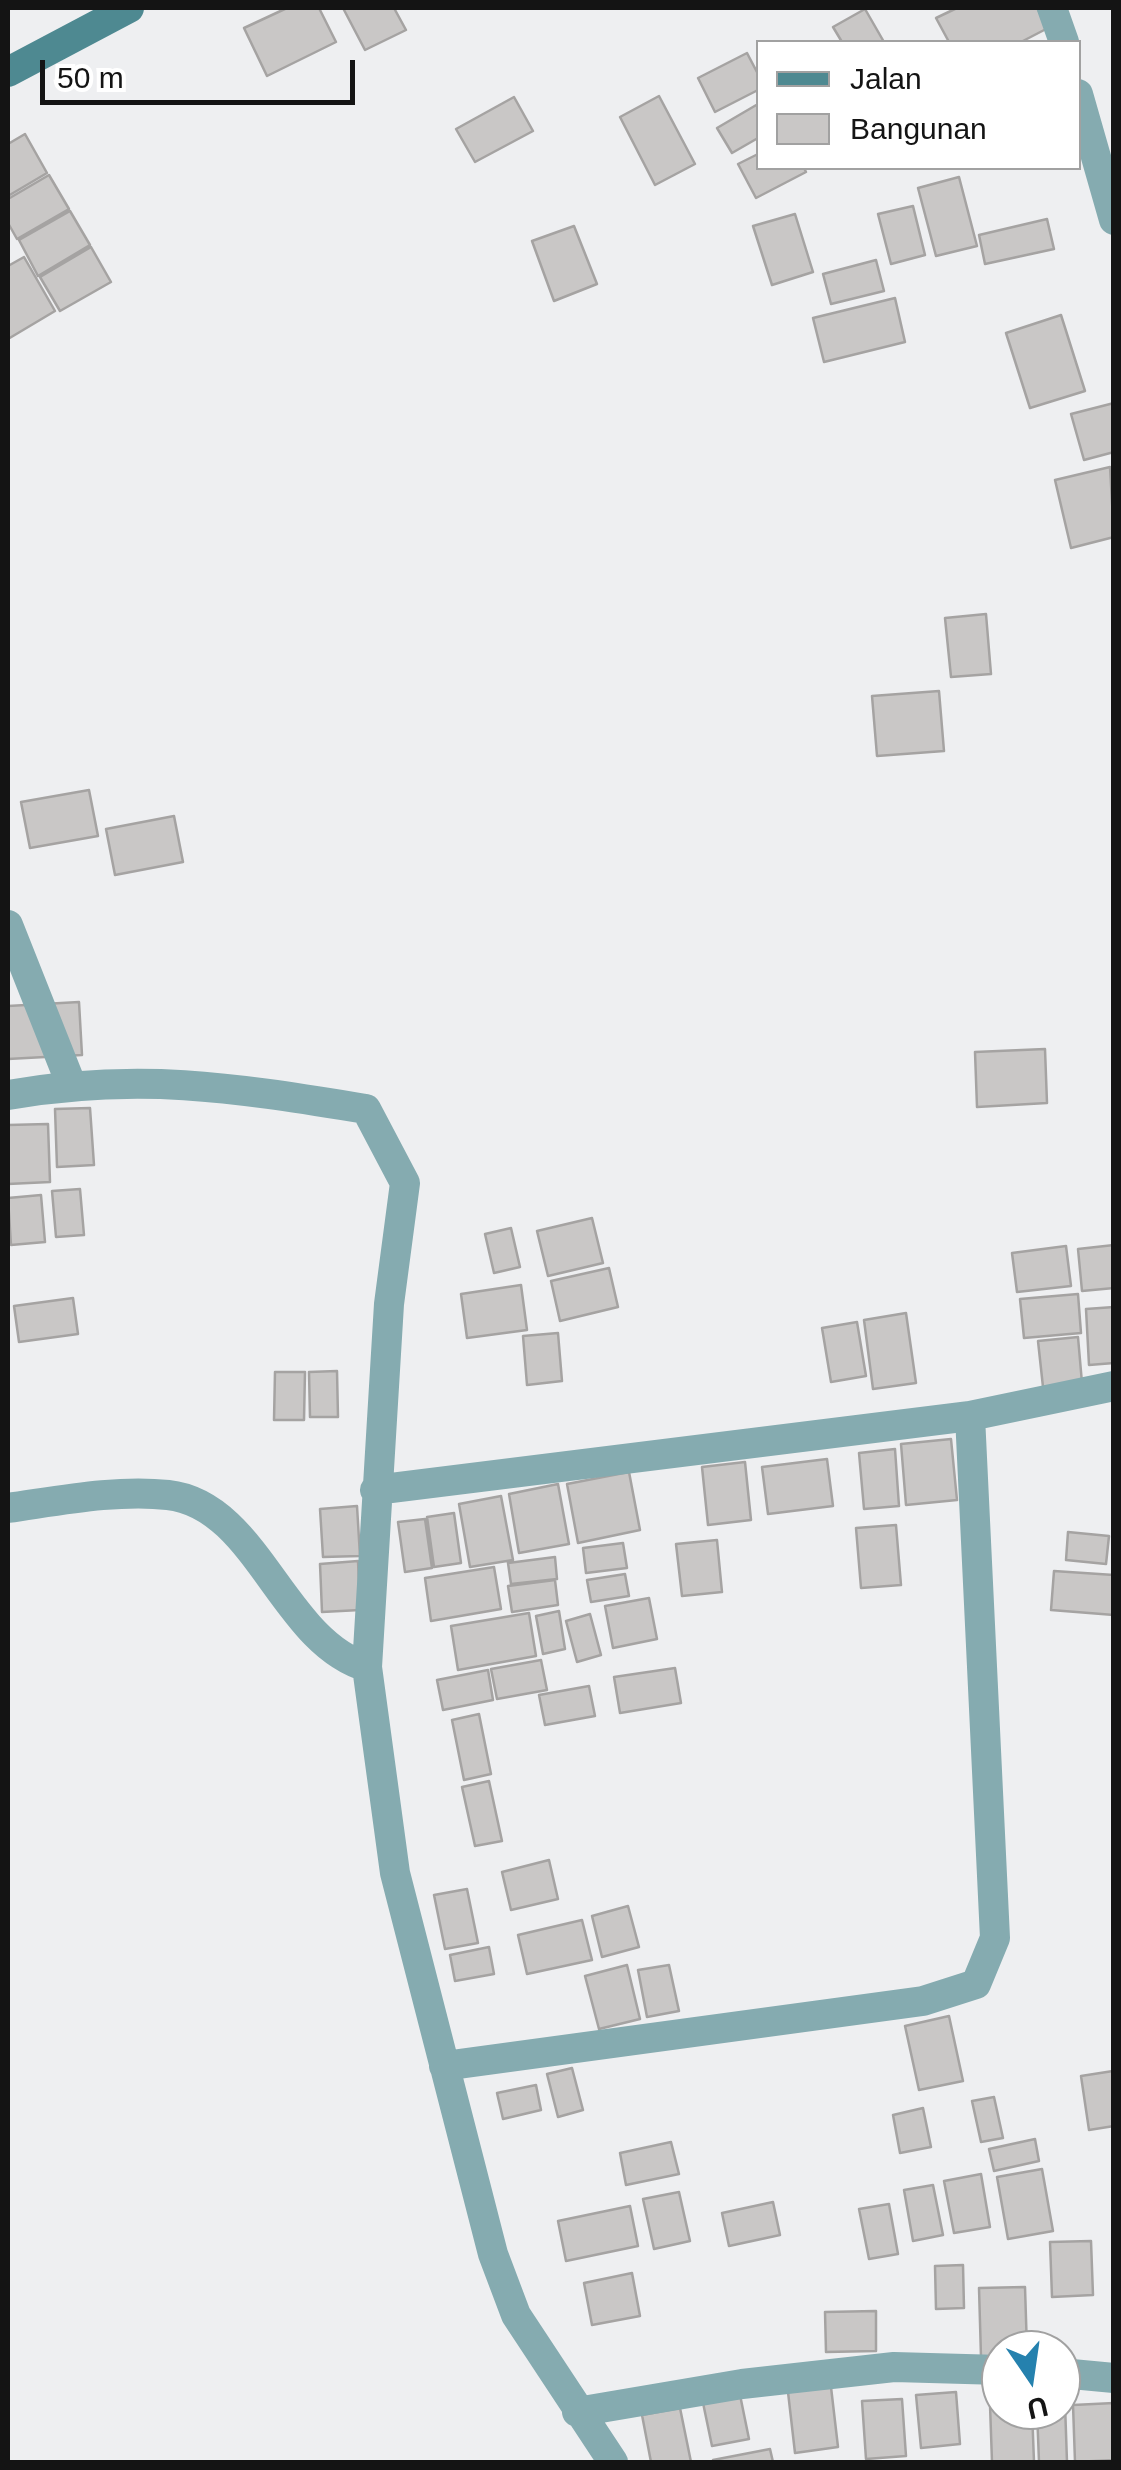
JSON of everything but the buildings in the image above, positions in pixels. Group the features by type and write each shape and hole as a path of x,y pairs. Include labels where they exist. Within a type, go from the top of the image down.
{"main road":[{"path":"8,72 128,8"}],"street":[{"path":"1052,8 1063,40"},
{"path":"1081,104 1114,220"},
{"path":"8,925 72,1084"},
{"path":"8,1096 72,1084 216,1084 366,1110 405,1183 389,1304 367,1667 396,1872 492,2254 516,2315 613,2462"},
{"path":"375,1490 970,1416 1114,1386"},
{"path":"444,2066 923,2001 976,1984 995,1938 970,1416"},
{"path":"8,1508 73,1499 170,1495 210,1511 254,1554 300,1617 330,1648 367,1667"},
{"path":"577,2412 742,2384 894,2367 981,2369"},
{"path":"1081,2375 1114,2378"}]}
